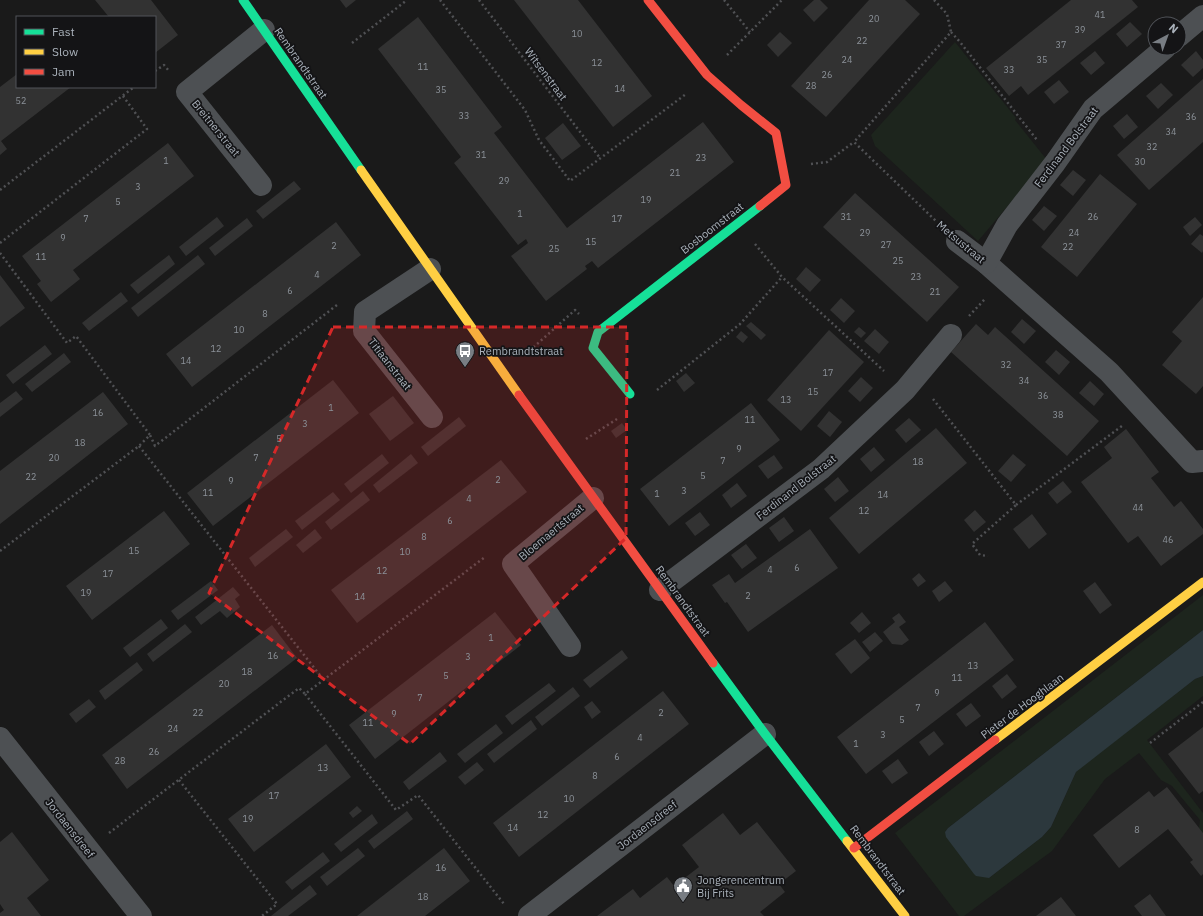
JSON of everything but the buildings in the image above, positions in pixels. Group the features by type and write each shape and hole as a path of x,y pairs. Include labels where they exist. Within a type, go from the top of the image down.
{"street":[{"name":"Rembrandtstraat","path":"243,0 430,269 592,498 765,734 905,916"},
{"name":"Bosboomstraat","path":"598,332 786,185 776,133 707,75 648,0"},
{"path":"1187,29 1203,16"},
{"name":"Breitnerstraat","path":"261,185 187,92 264,30"},
{"name":"Ferdinand Bolstraat","path":"986,263 1007,225 1055,163 1093,109 1156,56"},
{"name":"Metsustraat","path":"957,241 986,263 1108,372 1192,462 1203,461"},
{"path":"366,312 430,269"},
{"name":"Titiaanstraat","path":"366,312 364,331 432,417"},
{"path":"598,332 593,348 630,394"},
{"name":"Ferdinand Bolstraat","path":"660,590 822,469 911,384 951,335"},
{"name":"Bloemaertstraat","path":"570,646 513,564 592,498"},
{"name":"Pieter de Hooghlaan","path":"854,848 1203,582"},
{"name":"Jordaensdreef","path":"519,913 765,734"},
{"name":"Jordaensdreef","path":"0,738 141,916"}],"path":[{"path":"352,43 408,0"},
{"path":"440,0 525,110 539,140 570,182 684,96 782,0"},
{"name":"Witsenstraat","path":"479,0 600,158"},
{"path":"724,0 750,32"},
{"path":"934,0 947,14 951,32 1055,163"},
{"path":"783,166 827,162 854,142 951,32"},
{"path":"0,190 133,88"},
{"path":"0,243 147,129 123,96"},
{"name":"Metsustraat","path":"854,142 957,241"},
{"path":"738,224 782,277 911,384 1016,505"},
{"path":"0,253 66,343 76,336 150,435 154,446 352,294 366,312"},
{"path":"656,390 740,324 782,277"},
{"path":"951,335 1004,279"},
{"path":"504,373 575,310 598,332"},
{"path":"988,556 980,555 972,544 1016,505 1144,410"},
{"path":"563,455 620,417"},
{"path":"0,551 139,446 150,435"},
{"path":"139,446 323,679"},
{"path":"305,694 499,546 513,564"},
{"path":"87,849 299,688 396,810 418,795 519,913"},
{"path":"1150,743 1203,702"},
{"path":"179,780 277,904 262,916"}],"highlighted area":[{"path":"333,327 627,327 626,538 410,744 209,593"}],"shaded area":[{"path":"955,42 1016,118 1015,120 1047,160 978,241 875,146 871,135"},
{"path":"1203,595 1203,630 948,828 945,832 989,878 1042,837 1051,827 1076,772 1081,767 1195,679 1203,676 1203,696 1147,740 1203,813 1203,833 1199,828 1200,820 1172,786 1161,780 1139,753 1105,779 1052,851 964,916 959,916 895,833"},
{"path":"1203,630 1203,676 1195,679 1076,772 1051,827 1042,837 989,878 976,876 946,837 945,832 948,828"}],"traffic: fast":[{"path":"243,0 361,170"},
{"path":"630,394 593,348 598,332 760,206"},
{"path":"713,663 847,841"}],"traffic: slow":[{"path":"361,170 519,395"},
{"path":"995,740 1203,582"},
{"path":"847,841 905,916"}],"traffic: jam":[{"path":"648,0 707,75 776,133 786,185 760,206"},
{"path":"519,395 713,663"},
{"path":"854,848 995,740"}],"place":[{"name":"Rembrandtstraat","path":"465,368"},
{"name":"Jongerencentrum Bij Frits","path":"683,903"}]}
